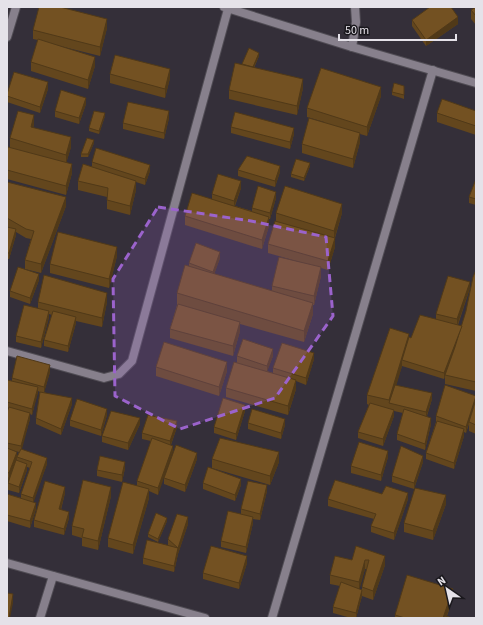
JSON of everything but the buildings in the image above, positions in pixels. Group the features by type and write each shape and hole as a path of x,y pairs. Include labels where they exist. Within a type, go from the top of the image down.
{"street":[{"path":"7,37 16,7"},
{"path":"352,47 356,22 355,7"},
{"path":"7,352 104,378 119,374 132,361 226,8 476,83"},
{"path":"272,618 433,70"},
{"path":"7,563 205,618"},
{"path":"40,618 53,576"}],"highlighted area":[{"path":"158,207 251,221 326,237 333,316 275,398 180,429 115,396 113,279"}]}
